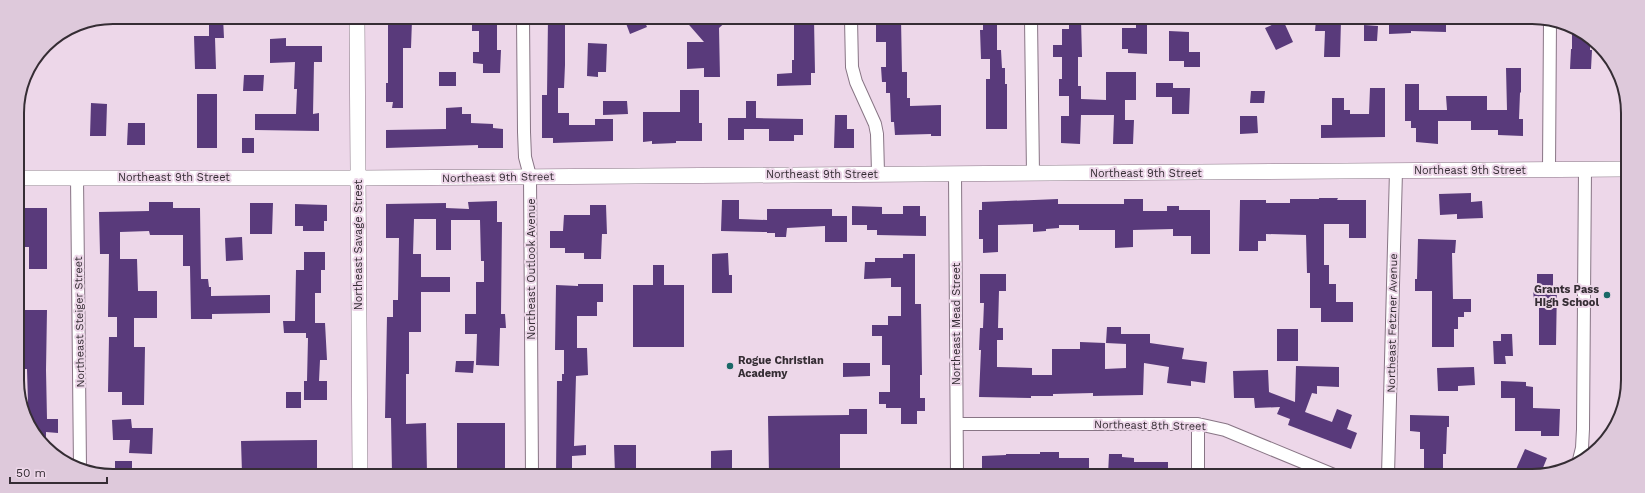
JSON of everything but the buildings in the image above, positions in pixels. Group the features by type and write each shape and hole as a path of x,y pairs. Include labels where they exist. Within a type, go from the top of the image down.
{"street":[{"name":"Northeast Savage Street","path":"357,24 360,469"},
{"name":"Northeast Outlook Avenue","path":"523,24 525,157 530,176 532,469"},
{"path":"851,24 852,67 864,102 875,124 877,134 878,173"},
{"path":"1031,24 1033,174"},
{"path":"1549,170 1550,26"},
{"path":"1580,454 1583,429 1586,169"},
{"name":"Northeast 9th Street","path":"24,178 358,178 878,173 1033,174 1621,169"},
{"name":"Northeast Fetzner Avenue","path":"1388,469 1396,171"},
{"name":"Northeast Mead Street","path":"956,174 957,469"},
{"name":"Northeast Steiger Street","path":"77,177 80,462"},
{"name":"Northeast 8th Street","path":"957,424 1198,424 1225,430 1319,469"},
{"path":"1198,424 1198,469"}],"place":[{"name":"Grants Pass High School","path":"1607,295"},
{"name":"Rogue Christian Academy","path":"730,366"}]}
